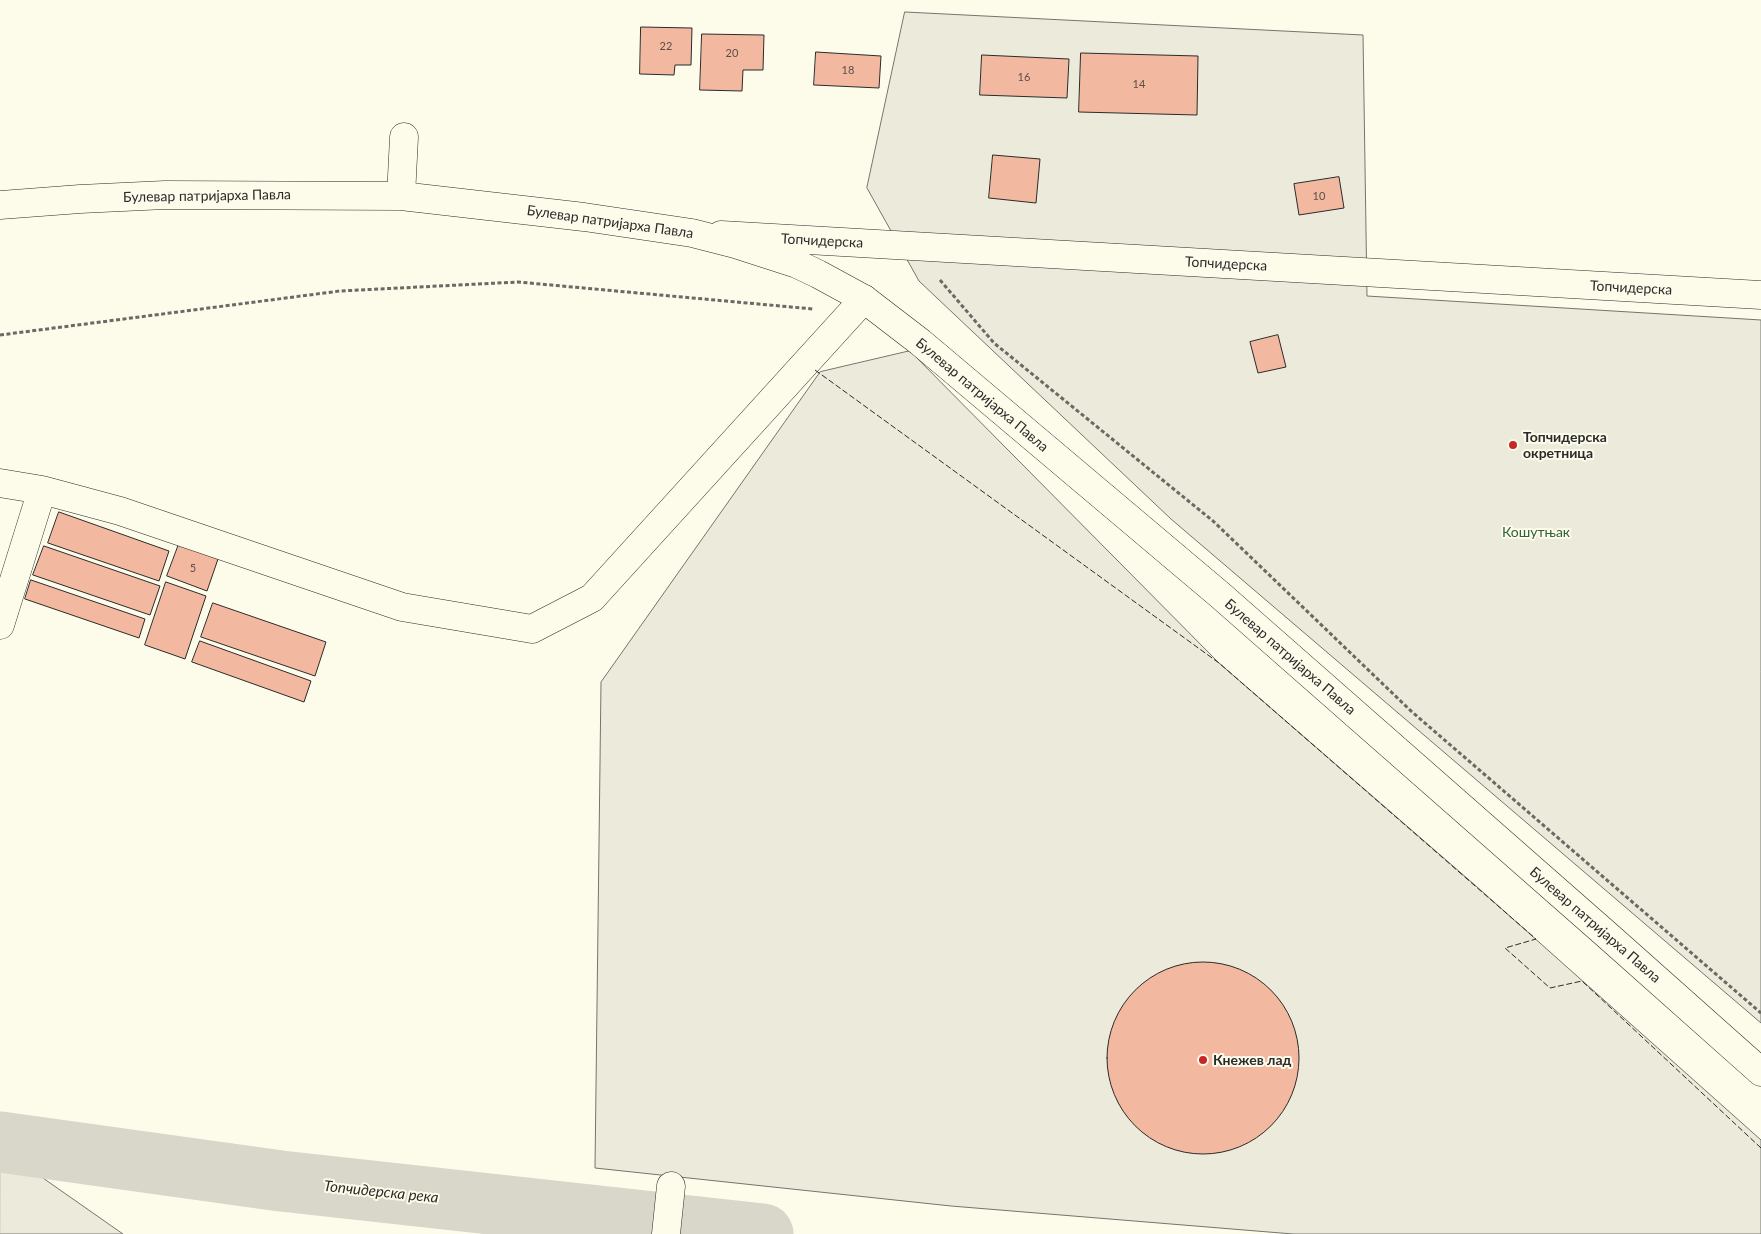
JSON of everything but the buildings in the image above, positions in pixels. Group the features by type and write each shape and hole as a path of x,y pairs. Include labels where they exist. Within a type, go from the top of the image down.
{"main road":[{"path":"400,196 404,137"},
{"name":"Булевар патријарха Павла","path":"0,205 165,195 400,196 584,217 692,233 735,244 796,264 840,285 858,306 920,342 1220,595 1761,1072"},
{"name":"Топчидерска","path":"692,233 1761,295"},
{"path":"0,483 42,490 120,511 402,607 532,629 592,598 858,306"},
{"path":"0,625 42,490"},
{"path":"666,1234 671,1186"}],"path":[{"path":"910,246 994,342 1213,521 1411,711 1761,1013"},
{"path":"0,334 340,291 518,282 858,306"}],"green space":[{"name":"Кошутњак","path":"905,12 1363,35 1367,296 1761,320 1761,1023 1171,519 919,281 867,188"},
{"path":"910,351 1219,663 1476,886 1761,1140 1761,1234 1293,1234 951,1206 595,1168 601,682 820,372"},
{"path":"0,1148 123,1234 0,1234"}],"waterway":[{"name":"Топчидерска река","path":"0,1142 281,1181 763,1234"}],"fence":[{"path":"815,370 1219,663 1536,939 1505,948 1550,988 1582,981 1761,1148"}],"place":[{"name":"Топчидерска окретница","path":"1513,445"},
{"name":"Кнежев лад","path":"1203,1060"}]}
